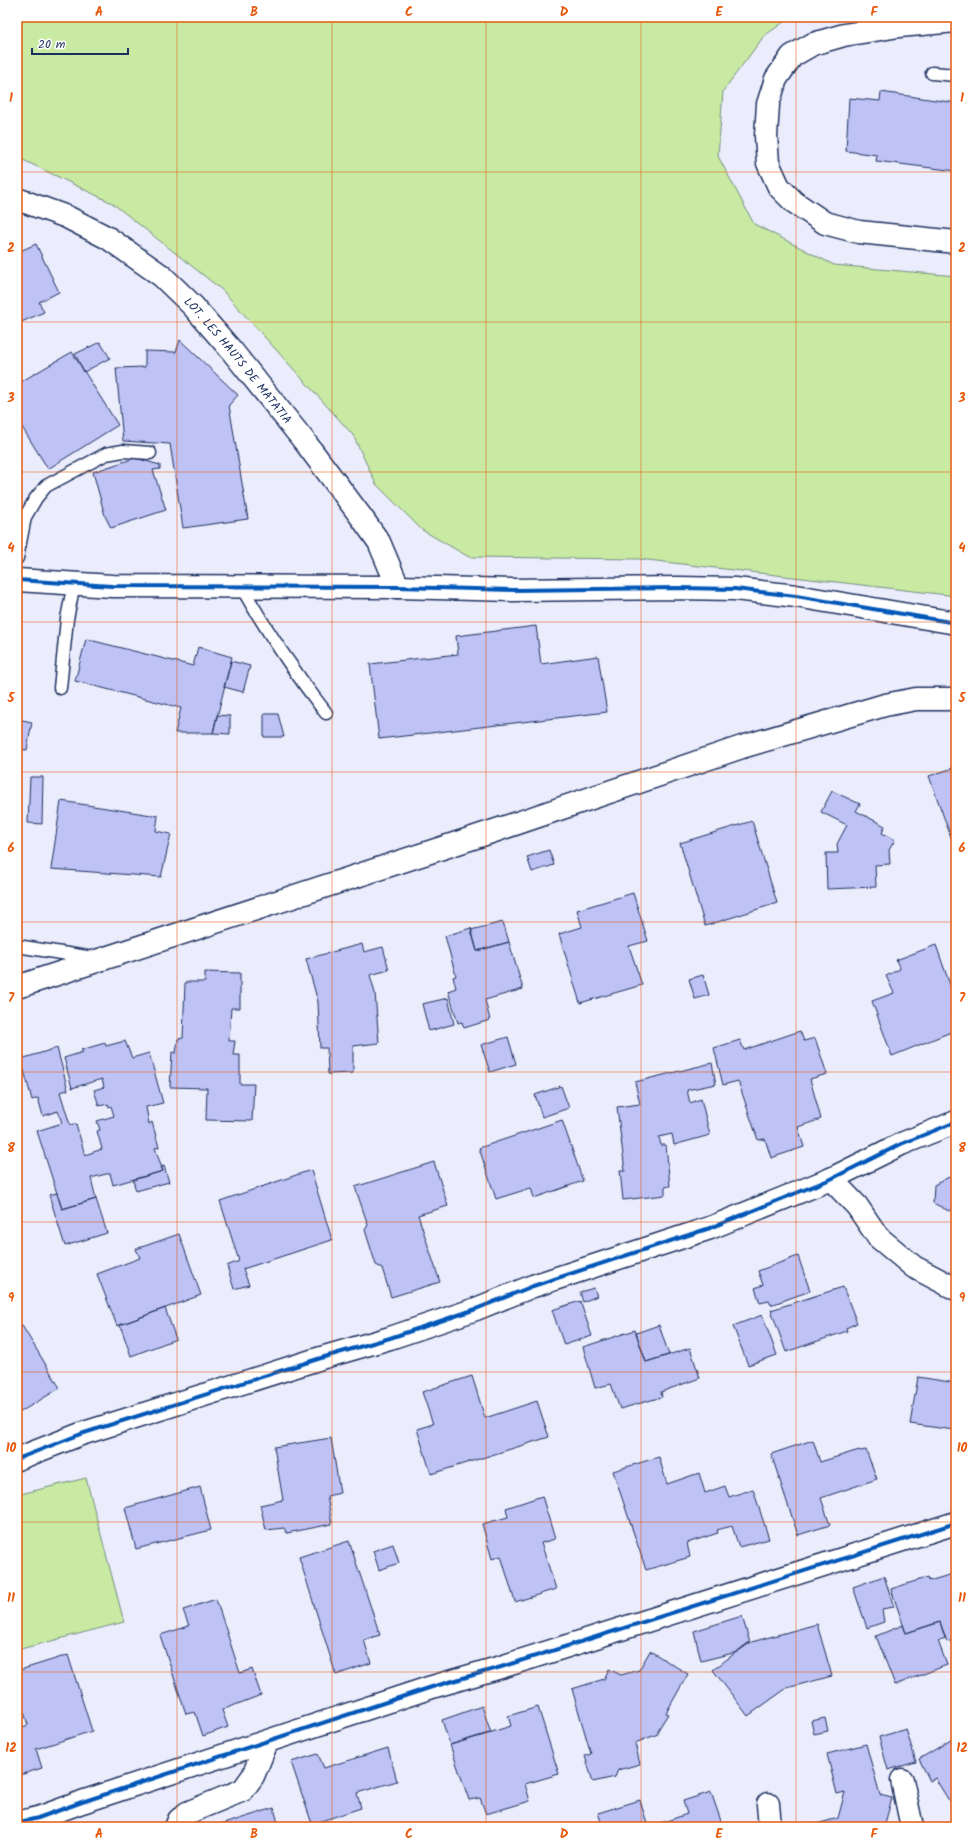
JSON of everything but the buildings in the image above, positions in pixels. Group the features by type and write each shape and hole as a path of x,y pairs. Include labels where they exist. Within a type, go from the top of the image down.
{"street":[{"path":"956,21 899,26 844,35 813,44 792,56 776,79 768,104 766,136 768,163 779,187 794,202 825,223 859,232 956,242"},
{"name":"LOT. LES HAUTS DE MATATIA","path":"17,199 67,217 108,238 162,276 193,306 232,351 305,442 362,518 379,542 398,587"},
{"path":"17,580 112,586 398,587 513,590 632,588 735,589 826,601 956,623"},
{"path":"17,987 494,831 742,746 885,705 916,699 956,698"},
{"path":"17,1459 81,1434 321,1358 390,1338 476,1309 533,1286 710,1228 832,1178 901,1144 956,1122"},
{"path":"832,1178 857,1206 878,1237 914,1267 956,1289"},
{"path":"17,1823 38,1818 82,1802 432,1688 956,1523"},
{"path":"176,1827 179,1820 187,1814 243,1790 254,1776 267,1742"},
{"path":"902,1780 912,1827"},
{"path":"768,1804 770,1827"}],"lane":[{"path":"932,73 956,75"},
{"path":"17,558 25,517 36,498 46,486 106,454 123,451 150,453"},
{"path":"60,688 67,619 74,583"},
{"path":"241,586 264,627 301,681 326,713"},
{"path":"17,946 100,959"}],"green space":[{"path":"17,17 791,17 764,36 723,91 718,156 754,224 834,265 956,276 956,596 639,559 469,557 422,530 376,484 353,435 222,290 112,203 17,157"},
{"path":"86,1478 124,1622 17,1650 17,1495"}],"cycle path":[{"path":"17,580 112,586 398,587 513,590 678,588 735,589 796,596 956,623"},
{"path":"17,1459 81,1434 321,1358 390,1338 476,1309 533,1286 710,1228 831,1179 901,1144 956,1122"},
{"path":"17,1823 38,1818 82,1802 432,1687 501,1667 956,1523"}]}
